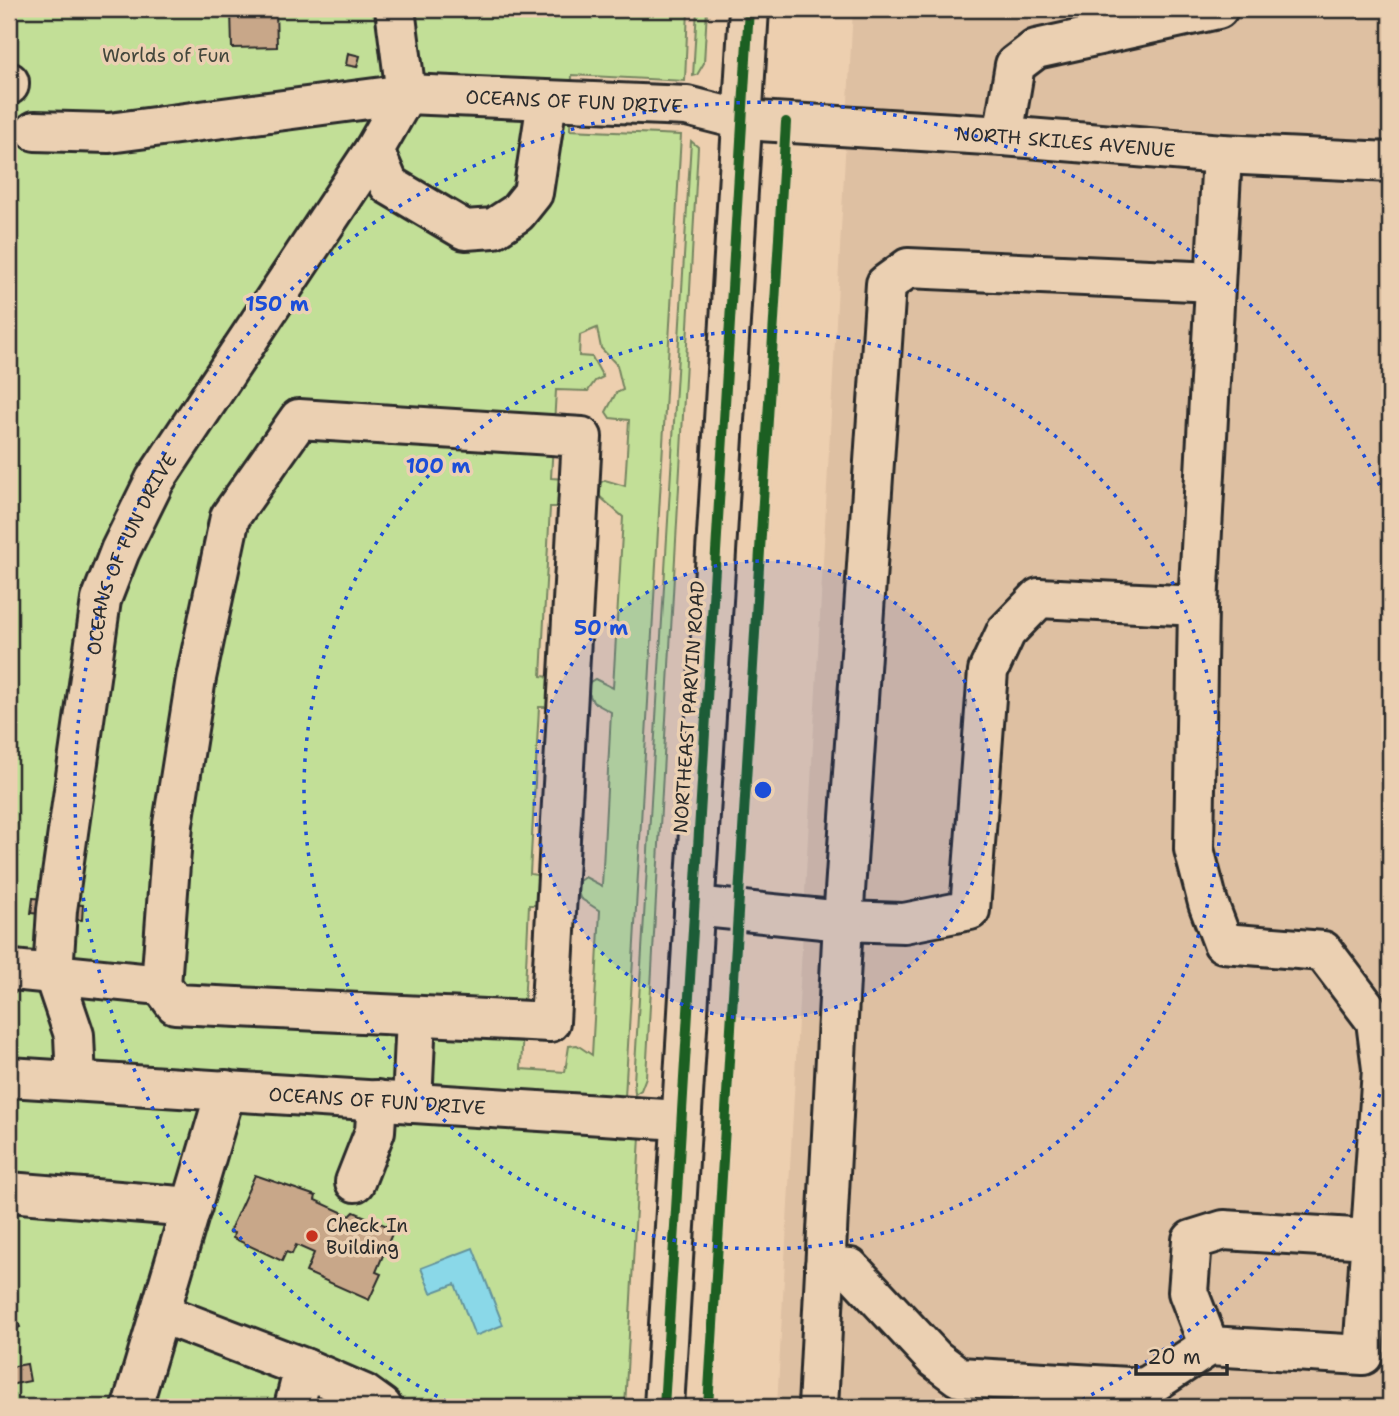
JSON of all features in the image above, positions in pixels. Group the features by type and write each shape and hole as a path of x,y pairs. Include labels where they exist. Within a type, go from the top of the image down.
{"street":[{"path":"395,9 406,94"},
{"name":"NORTHEAST PARVIN ROAD","path":"664,1407 749,9"},
{"path":"1003,136 1016,65 1036,49 1218,9"},
{"name":"OCEANS OF FUN DRIVE","path":"76,1080 74,1035 53,973 57,911 101,600 120,551 156,480 374,150 406,94"},
{"name":"OCEANS OF FUN DRIVE","path":"35,131 109,133 406,94 687,106 742,120"},
{"path":"374,150 389,185 465,230 494,228 517,213 533,193 547,101"},
{"name":"NORTH SKILES AVENUE","path":"742,120 1003,136 1222,154 1390,162"},
{"path":"825,1266 850,1268 935,1359 959,1377 1145,1397 1209,1346 1363,1355 1382,1069 1376,1021 1323,951 1223,943 1208,903 1194,849 1198,606 1222,154"},
{"path":"818,1407 843,921 886,284 908,268 1215,282"},
{"path":"299,419 582,437 550,1023 176,1004 161,985 173,824 196,678 230,517 299,419"},
{"path":"694,906 843,921 904,923 970,909 988,671 1006,632 1039,598 1198,606"},
{"path":"9,972 53,973 114,982 161,985"},
{"path":"355,1182 375,1131 395,1101 416,1017"},
{"name":"OCEANS OF FUN DRIVE","path":"9,1077 680,1120"},
{"path":"132,1407 226,1090"},
{"path":"9,1192 192,1207"},
{"path":"1209,1346 1188,1292 1192,1240 1224,1230 1370,1239"},
{"path":"160,1313 304,1368 364,1394 382,1407"},
{"path":"294,1407 304,1368"}],"shaded area":[{"path":"853,9 1390,9 1390,1407 777,1407"}],"green space":[{"name":"Worlds of Fun","path":"9,9 688,9 685,81 572,75 570,130 681,135 625,1097 519,1092 608,1134 622,1138 640,1136 625,1407 9,1407","holes":["597,328 601,348 617,365 623,390 616,393 606,412 610,418 629,420 625,486 605,480 600,483 598,495 623,517 613,688 595,679 587,689 593,702 611,712 602,886 585,877 579,881 578,891 580,898 600,911 592,1055 577,1045 569,1046 565,1072 521,1069 529,905 541,905 543,876 530,874 539,707 550,707 551,677 541,676 550,507 563,507 565,479 551,478 556,390 588,391 595,381 603,377 592,357 579,356 580,335"]},
{"path":"697,9 707,9 704,63 697,75 693,76"},
{"path":"691,141 698,147 646,1077 641,1090 635,1094 634,1082"}],"water":[{"path":"473,1248 503,1325 475,1336 455,1284 431,1293 421,1268"}],"building":[{"path":"231,9 276,9 277,47 232,48"},
{"path":"348,53 360,56 357,67 346,65"},
{"path":"33,898 43,899 41,914 31,913"},
{"path":"71,904 83,905 82,920 69,919"},
{"name":"Check In Building","path":"255,1175 316,1196 315,1200 350,1216 354,1212 394,1229 376,1272 381,1274 369,1300 306,1272 314,1253 296,1245 292,1254 286,1252 282,1261 233,1238 234,1233 229,1232"},
{"path":"13,1312 20,1327 9,1332 9,1314"},
{"path":"27,1364 30,1381 9,1385 9,1367"}],"cycle path":[{"path":"664,1407 749,9"},
{"path":"708,1407 786,122"}],"place":[{"name":"Check In Building","path":"312,1236"}]}
